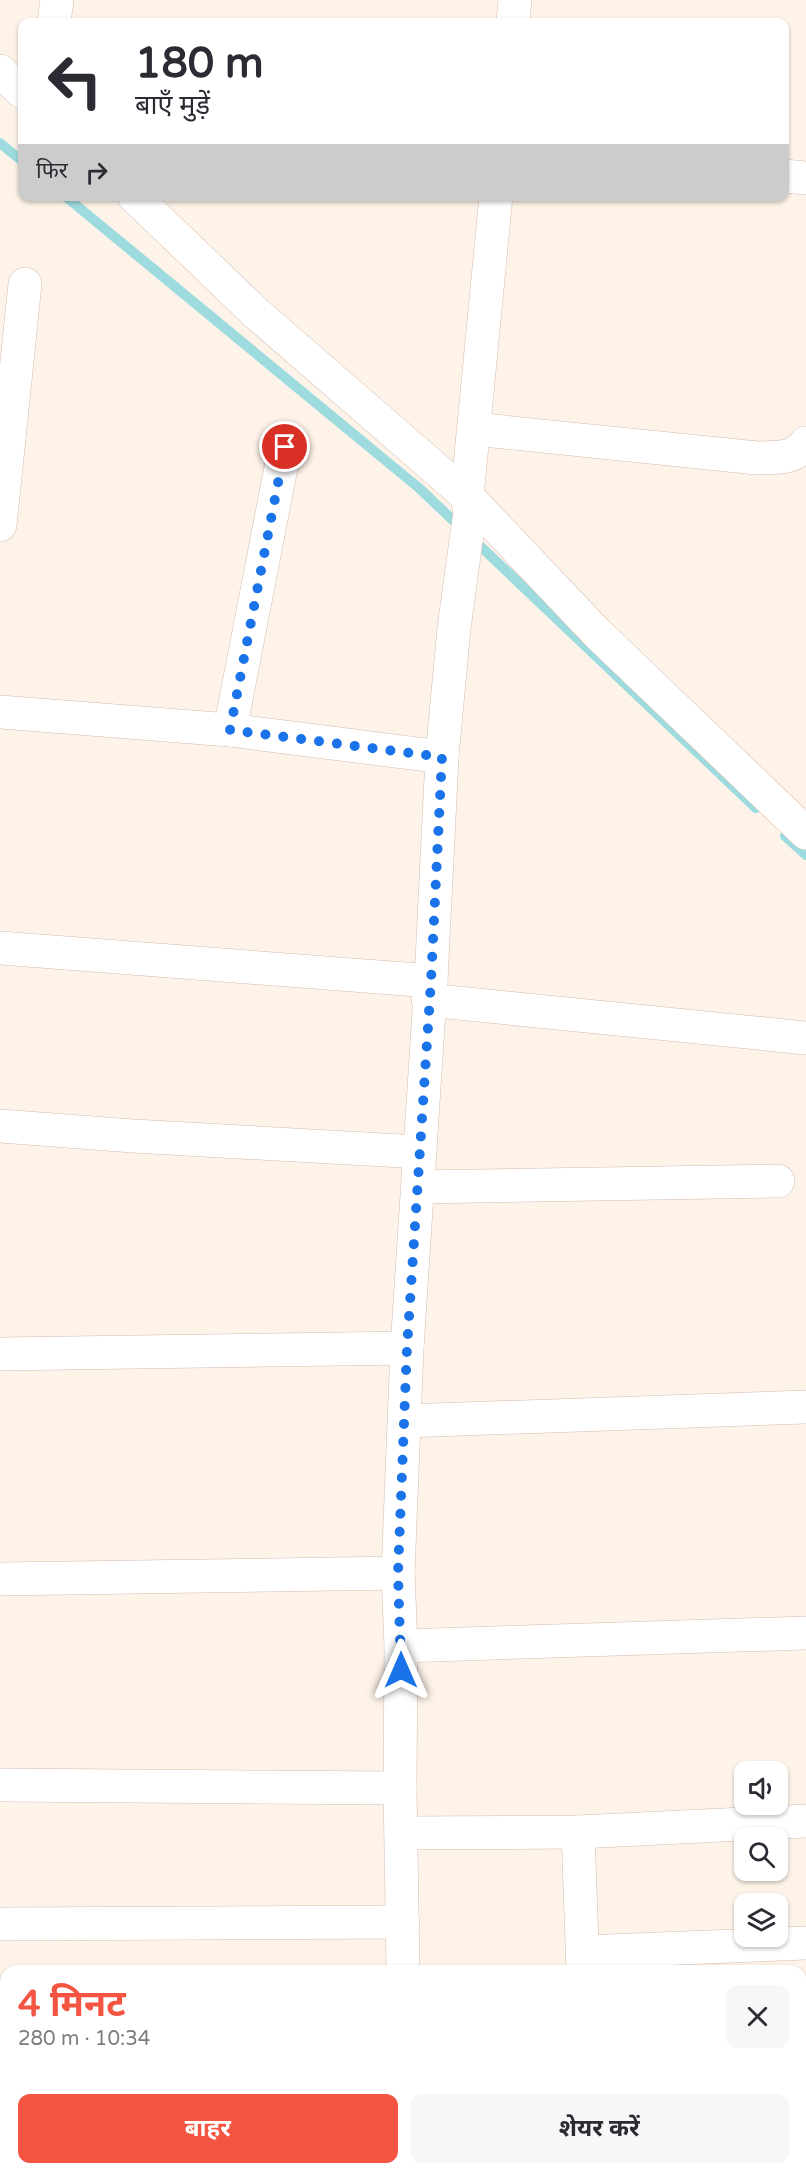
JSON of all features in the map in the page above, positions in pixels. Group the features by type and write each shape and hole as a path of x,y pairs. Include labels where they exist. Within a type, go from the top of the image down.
{"street":[{"path":"55,18 57,0"},
{"path":"513,18 515,0"},
{"path":"0,71 18,88"},
{"path":"789,176 806,178"},
{"path":"139,201 264,320 469,504 597,633 806,833"},
{"path":"403,1965 400,1788 401,1647 398,1573 407,1348 442,757 469,504 496,201"},
{"path":"0,525 25,284"},
{"path":"474,429 757,458 790,457 798,453 806,443"},
{"path":"230,730 285,447"},
{"path":"0,712 230,730 442,757"},
{"path":"0,948 429,990 806,1038"},
{"path":"0,1126 133,1137 420,1152"},
{"path":"418,1186 778,1181"},
{"path":"0,1354 407,1348"},
{"path":"405,1420 806,1407"},
{"path":"0,1579 398,1573"},
{"path":"401,1647 806,1633"},
{"path":"0,1785 400,1788"},
{"path":"401,1833 578,1832 806,1821"},
{"path":"578,1832 583,1962 806,1943"},
{"path":"0,1924 403,1922"}],"waterway":[{"path":"0,143 18,158"},
{"path":"71,201 419,488 756,808"},
{"path":"785,836 806,855"}],"route":[{"path":"285,447 230,730 442,757 431,981 407,1348 398,1573 401,1670"}]}
